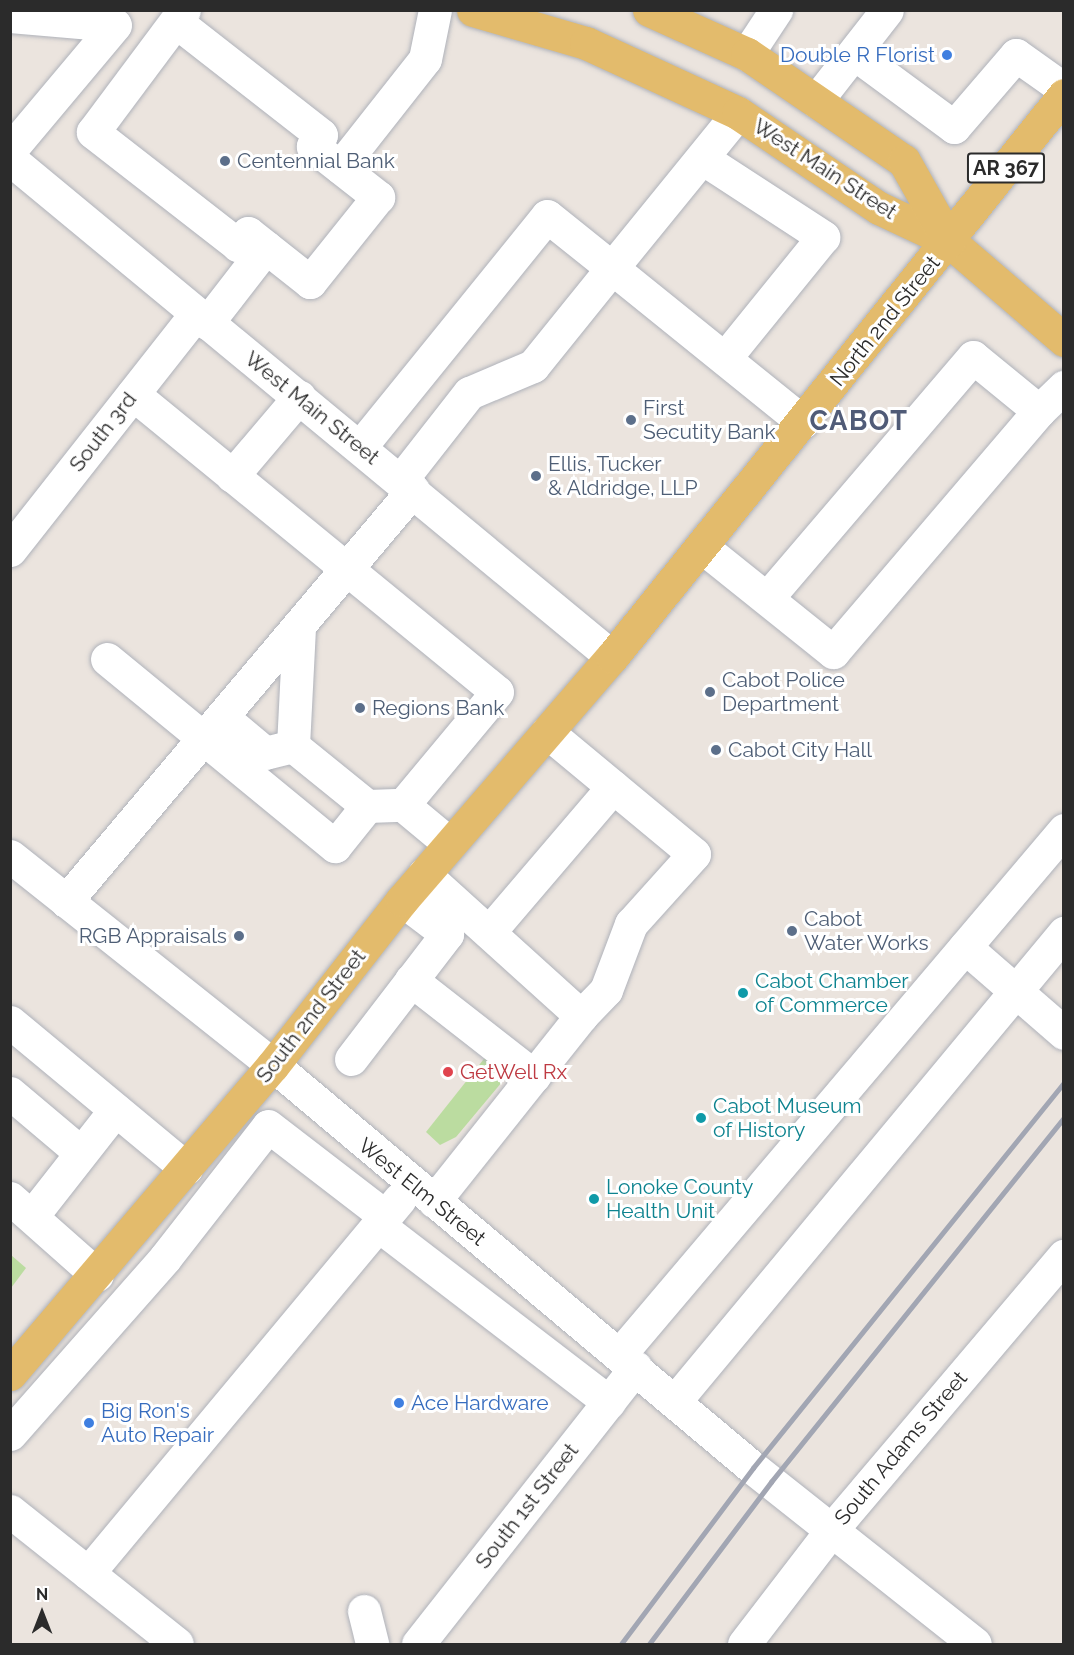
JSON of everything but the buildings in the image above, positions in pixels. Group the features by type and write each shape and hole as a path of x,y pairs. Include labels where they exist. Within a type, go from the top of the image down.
{"main road":[{"name":"West Main Street","path":"473,10 586,43 738,113 879,208 949,241"},
{"name":"West Main Street","path":"649,10 747,54 904,161 949,241"},
{"name":"North 2nd Street","path":"612,657 949,241 1064,95"},
{"path":"949,241 1064,340"},
{"name":"South 2nd Street","path":"10,1374 134,1232 273,1065 402,900 612,657"}],"street":[{"path":"340,167 425,59 435,10"},
{"path":"747,54 776,10"},
{"path":"816,101 855,54 887,10"},
{"path":"10,16 115,25 11,160"},
{"path":"181,17 321,135 313,146 378,197 310,282 248,233 238,245 93,132 181,17"},
{"path":"855,54 954,128 1016,55 1064,89"},
{"path":"66,901 347,569 469,393 532,366 738,113"},
{"path":"702,158 823,237 725,358"},
{"name":"West Main Street","path":"11,160 407,485 612,657"},
{"path":"360,447 547,216 803,422"},
{"name":"South 3rd","path":"10,549 133,394 266,247"},
{"path":"438,351 453,379 469,393"},
{"path":"767,598 973,357 1039,411"},
{"path":"702,547 833,652 1039,411 1064,387"},
{"path":"133,394 497,692 403,806"},
{"path":"232,476 299,397"},
{"path":"293,746 298,626"},
{"path":"107,659 212,728 265,753 293,746"},
{"path":"212,728 335,846 367,807"},
{"path":"88,1573 381,1221 423,1192 534,1076 581,1016 606,990 631,924 694,854 547,732"},
{"path":"293,746 367,807 403,806 450,844"},
{"path":"489,932 613,787"},
{"name":"South 1st Street","path":"418,1644 609,1402 628,1361 965,947 1064,830"},
{"name":"West Elm Street","path":"10,856 273,1065 675,1401 975,1644"},
{"path":"424,874 581,1016"},
{"path":"351,1059 447,934 402,900"},
{"path":"675,1401 1018,994 1064,933"},
{"path":"965,947 1064,1033"},
{"path":"411,980 534,1076"},
{"path":"10,1022 115,1110 220,1188"},
{"path":"10,1093 81,1152"},
{"path":"97,1275 21,1207 81,1152 115,1110"},
{"path":"10,1434 165,1258 268,1126 381,1221 609,1402"},
{"path":"134,1232 165,1258"},
{"name":"South Adams Street","path":"744,1644 833,1528 1064,1256"},
{"path":"74,1302 105,1327"},
{"path":"10,1510 177,1644"},
{"path":"364,1611 372,1644"}],"green space":[{"path":"491,1050 504,1072 502,1082 456,1137 440,1145 426,1132"},
{"path":"11,1255 26,1268 11,1288"}],"railway":[{"path":"621,1644 753,1468 1064,1082"},
{"path":"649,1644 771,1482 1064,1118"}],"place":[{"name":"Double R Florist","path":"947,55"},
{"name":"Centennial Bank","path":"225,161"},
{"name":"First Secutity Bank","path":"631,420"},
{"name":"Ellis, Tucker & Aldridge, LLP","path":"536,476"},
{"name":"Cabot Police Department","path":"710,692"},
{"name":"Regions Bank","path":"360,708"},
{"name":"Cabot City Hall","path":"716,750"},
{"name":"Cabot Water Works","path":"792,931"},
{"name":"RGB Appraisals","path":"239,936"},
{"name":"Cabot Chamber of Commerce","path":"743,993"},
{"name":"GetWell Rx","path":"448,1072"},
{"name":"Cabot Museum of History","path":"701,1118"},
{"name":"Lonoke County Health Unit","path":"594,1199"},
{"name":"Ace Hardware","path":"399,1403"},
{"name":"Big Ron's Auto Repair","path":"89,1423"}],"district":[{"name":"CABOT","path":"859,421"}]}
